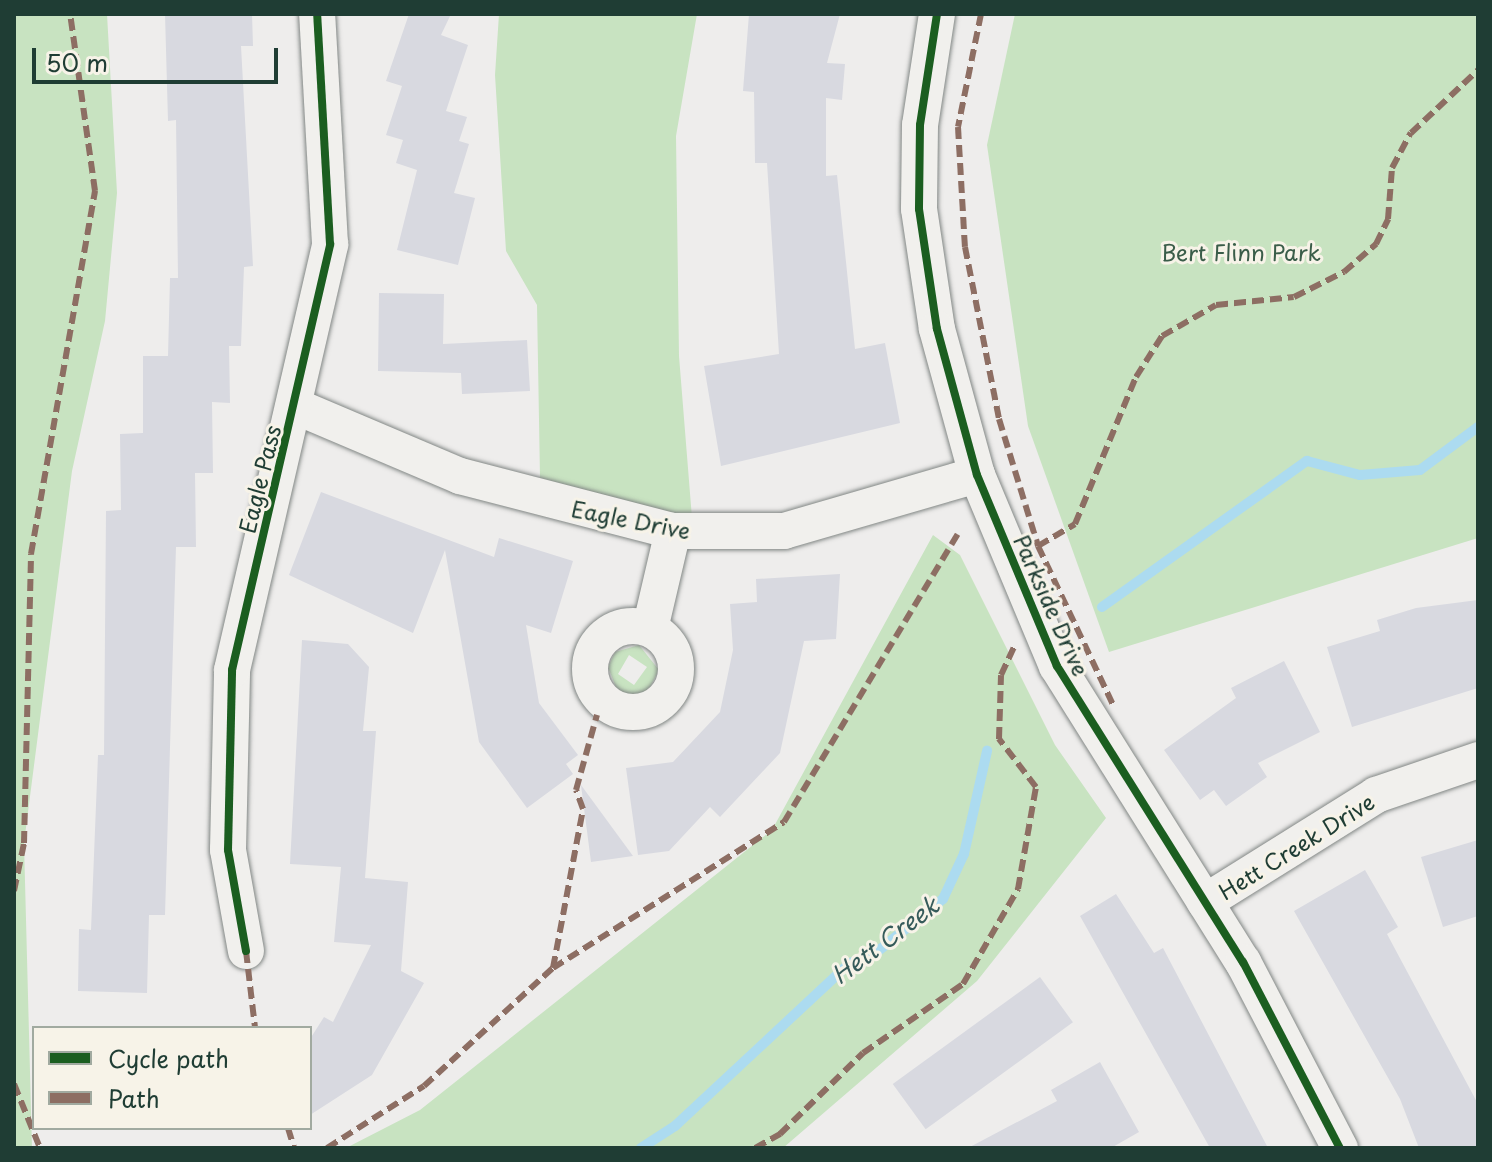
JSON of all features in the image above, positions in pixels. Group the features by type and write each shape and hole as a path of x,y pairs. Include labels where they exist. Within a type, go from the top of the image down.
{"street":[{"name":"Eagle Pass","path":"246,951 228,850 232,670 330,244 317,14"},
{"name":"Parkside Drive","path":"937,14 920,125 919,209 937,329 977,475 1057,666 1205,902 1340,1148"},
{"name":"Eagle Drive","path":"295,406 460,476 673,531 784,531 977,475"},
{"path":"650,629 673,531"},
{"name":"Hett Creek Drive","path":"1205,902 1376,795 1478,760"}],"green space":[{"path":"14,14 107,14 117,193 105,321 72,471 24,843 32,1148 14,1148"},
{"path":"499,14 697,14 676,136 679,356 692,518 540,478 537,305 506,251 495,75"},
{"name":"Bert Flinn Park","path":"1015,14 1478,14 1478,538 1109,652 1028,426 987,145"},
{"path":"933,535 960,555 1055,745 1106,818 977,981 783,1148 346,1148 420,1110 772,830"},
{"path":"639,645 659,670 648,691 632,696 617,690 608,667 615,652","holes":["629,655 647,667 634,685 618,674"]}],"building":[{"path":"165,14 252,14 253,46 241,46 253,266 244,267 241,346 229,346 230,403 212,402 213,473 195,473 196,547 176,547 165,915 149,915 147,993 78,991 79,929 91,930 98,755 104,755 106,511 121,510 120,434 143,433 143,356 168,356 170,278 178,278 176,120 168,121"},
{"path":"409,14 451,14 441,35 468,45 446,111 467,117 459,141 469,144 454,193 475,198 458,265 397,250 417,170 396,163 403,140 386,135 402,86 386,81"},
{"path":"749,14 840,14 827,63 845,64 842,100 826,98 826,176 837,175 855,349 885,343 900,423 721,466 704,366 779,354 767,163 755,163 754,92 743,91"},
{"path":"379,293 444,294 443,344 527,340 530,391 462,394 461,373 378,371"},
{"path":"321,492 494,557 499,538 573,561 551,633 526,625 539,703 578,755 566,764 573,774 527,808 479,742 445,550 413,633 289,575"},
{"path":"840,574 836,639 804,641 780,753 720,817 710,807 669,851 638,855 626,768 673,762 720,712 733,650 730,604 757,602 756,579"},
{"path":"1478,600 1478,688 1352,727 1327,647 1380,631 1377,620 1416,608"},
{"path":"302,640 348,644 369,667 363,731 376,731 365,878 408,882 401,971 424,983 372,1075 312,1114 312,1036 324,1017 333,1022 371,945 334,942 341,867 290,864"},
{"path":"1284,661 1320,732 1258,763 1267,777 1226,806 1214,790 1200,800 1164,750 1236,698 1231,688"},
{"path":"581,785 633,856 591,862"},
{"path":"1478,840 1478,916 1443,927 1421,857"},
{"path":"1365,870 1398,927 1387,934 1478,1104 1478,1148 1419,1148 1400,1099 1294,911"},
{"path":"1116,894 1154,953 1163,948 1268,1148 1210,1148 1080,916"},
{"path":"1040,977 1073,1022 926,1129 893,1084"},
{"path":"1100,1062 1139,1132 1111,1148 968,1148 1057,1101 1051,1090"}],"waterway":[{"name":"Hett Creek","path":"1102,607 1307,461 1360,475 1420,470 1478,427"},
{"name":"Hett Creek","path":"641,1148 675,1126 850,963 873,955 943,899 964,854 987,751"}],"marked path":[{"path":"14,891 24,843 31,554 95,191 70,14"},
{"path":"981,14 958,127 965,247 999,419 1038,546 1114,707"},
{"path":"1038,546 1075,524 1136,377 1162,336 1216,305 1294,297 1344,272 1376,244 1388,219 1392,168 1411,133 1478,70"},
{"path":"327,1148 424,1086 553,968 784,822 959,532"},
{"path":"755,1148 780,1134 863,1053 963,984 1018,889 1036,787 999,739 1001,675 1015,645"},
{"path":"553,968 583,809 576,790 597,715"},
{"path":"246,951 255,1026"},
{"path":"14,1084 32,1128"},
{"path":"33,1130 40,1148"},
{"path":"289,1130 294,1148"}],"cycle path":[{"path":"246,951 228,850 232,670 330,244 317,14"},
{"path":"937,14 920,125 919,209 937,329 977,475 1057,666 1243,962 1340,1148"}]}
